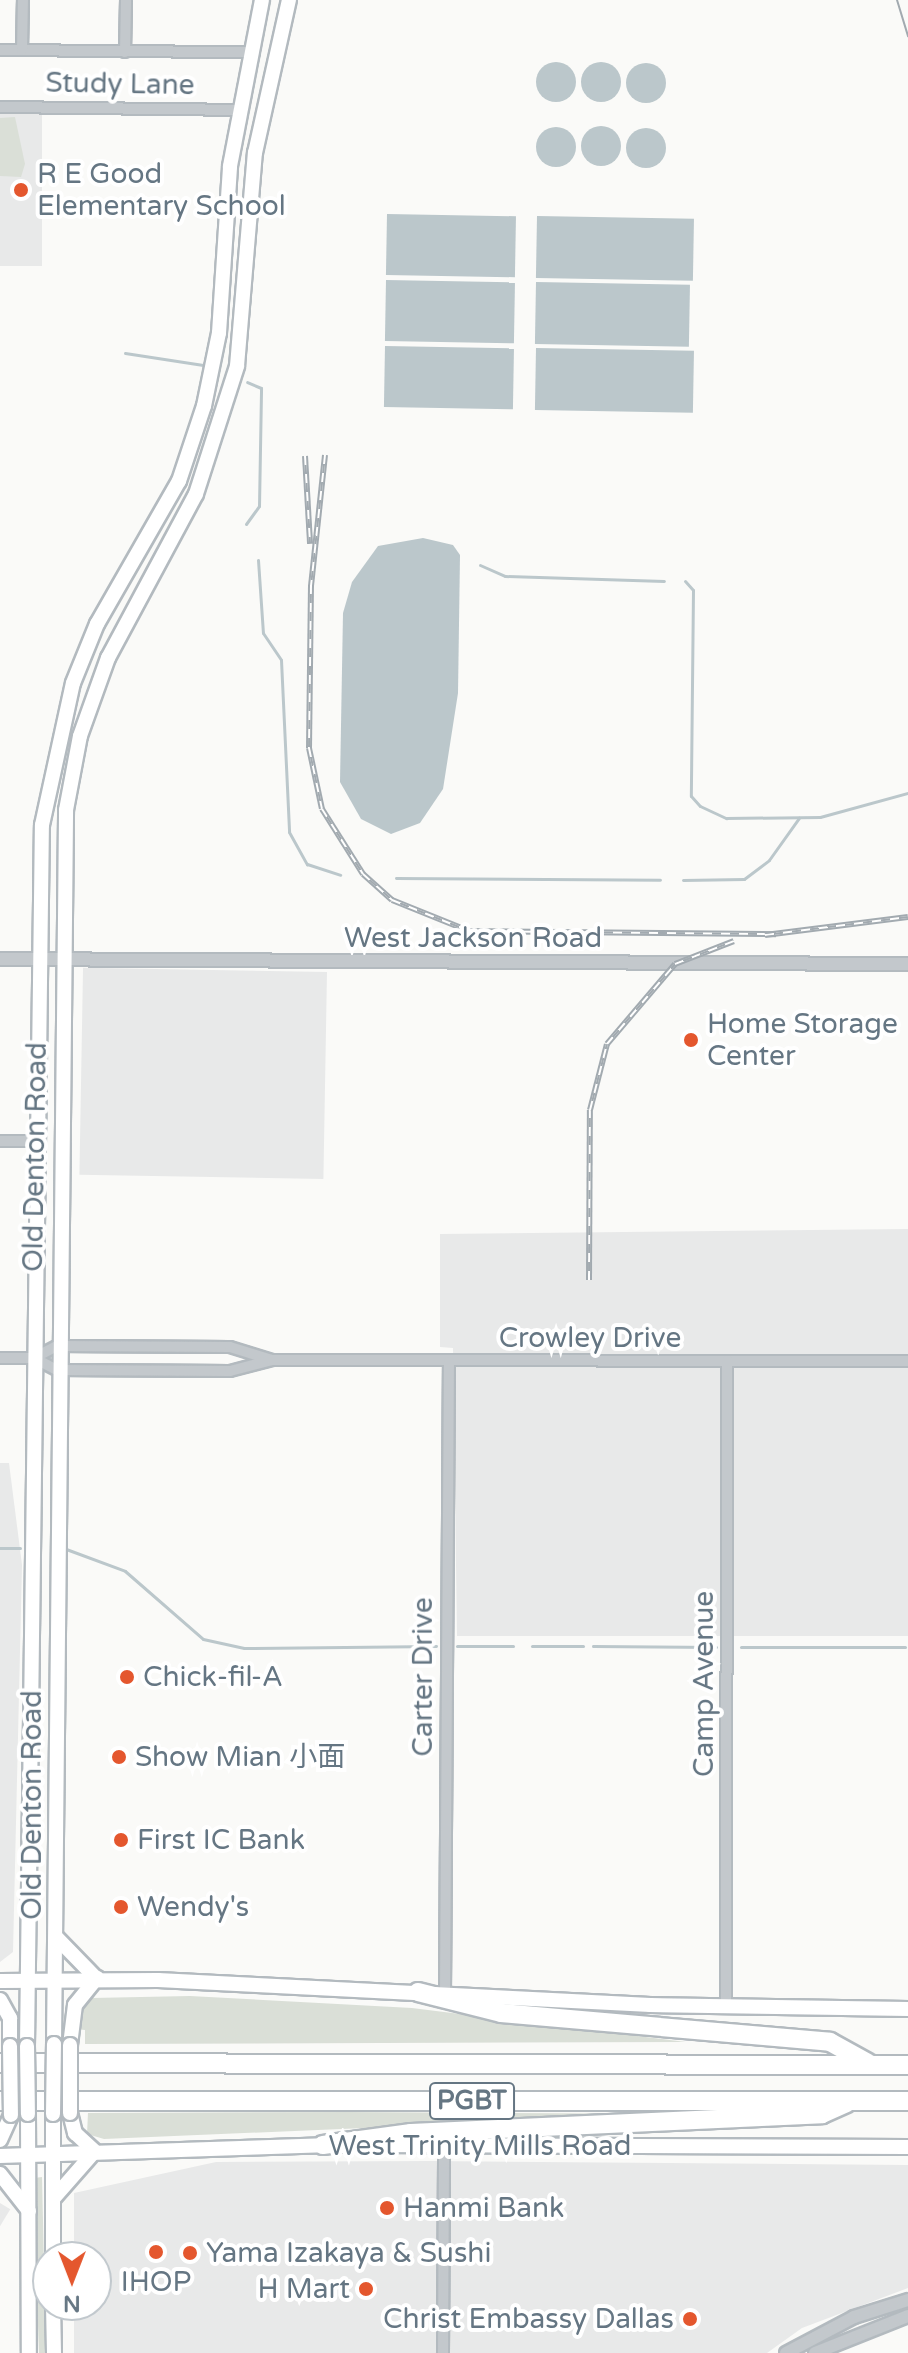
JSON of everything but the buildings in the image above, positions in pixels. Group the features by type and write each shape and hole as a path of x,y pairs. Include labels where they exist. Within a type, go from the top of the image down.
{"highway":[{"path":"418,1992 501,2013 830,2042 870,2065"},
{"name":"PGBT","path":"0,2063 908,2065"},
{"path":"323,2145 411,2133 822,2114 853,2101"},
{"name":"PGBT","path":"5,2108 908,2101"}],"main road":[{"name":"Old Denton Road","path":"29,2353 27,2046 30,1979 35,1141 42,825 56,740 97,624 161,515 194,443 212,372 240,110 262,0"},
{"name":"Old Denton Road","path":"53,2241 53,1805 62,856 80,736 108,658 180,527 237,366 255,153 289,0"},
{"path":"240,110 255,153"},
{"path":"161,515 180,527"},
{"path":"31,1657 55,1657"},
{"path":"30,1805 53,1805"},
{"path":"54,1935 97,1978"},
{"path":"0,1981 97,1978 726,2008 908,2009"},
{"path":"52,2201 94,2151 75,2133 70,2113 70,2045 75,2005 97,1978"},
{"path":"0,2000 10,2018 0,2140"},
{"name":"West Trinity Mills Road","path":"0,2156 323,2145 908,2147"},
{"path":"0,2174 29,2212"},
{"path":"53,2321 54,2353"}],"street":[{"path":"22,50 23,0"},
{"path":"125,52 126,0"},
{"path":"0,50 254,52"},
{"name":"Study Lane","path":"0,107 240,110"},
{"name":"West Jackson Road","path":"0,959 908,964"},
{"path":"0,1141 35,1141"},
{"name":"Crowley Drive","path":"34,1358 57,1346 230,1347 272,1360"},
{"path":"0,1358 34,1358"},
{"name":"Crowley Drive","path":"34,1358 57,1370 230,1371 272,1360 908,1361"},
{"name":"Camp Avenue","path":"726,2008 727,1361"},
{"name":"Carter Drive","path":"445,1993 449,1362"},
{"path":"443,2353 444,2146"},
{"path":"786,2353 854,2317 908,2300"},
{"path":"815,2353 908,2316"}],"shaded area":[{"path":"556,62 570,68 576,82 570,96 556,102 542,96 536,82 542,68"},
{"path":"601,62 615,68 621,82 615,96 601,102 587,96 581,82 587,68"},
{"path":"646,63 660,69 666,83 660,97 646,103 632,97 626,83 632,69"},
{"name":"R E Good Elementary School","path":"0,113 42,113 42,266 0,266"},
{"path":"15,117 25,164 21,177 0,176 0,118"},
{"path":"601,126 615,132 621,146 615,160 601,166 587,160 581,146 587,132"},
{"path":"556,127 570,133 576,147 570,161 556,167 542,161 536,147 542,133"},
{"path":"646,128 660,134 666,148 660,162 646,168 632,162 626,148 632,134"},
{"path":"387,214 516,216 515,277 386,275"},
{"path":"537,216 694,219 693,281 536,278"},
{"path":"386,280 515,282 514,343 385,341"},
{"path":"536,282 690,285 689,347 535,344"},
{"path":"385,346 514,348 513,409 384,407"},
{"path":"536,348 694,351 693,413 535,410"},
{"path":"423,538 453,545 460,555 458,693 443,789 420,823 391,834 361,819 340,782 343,613 352,582 378,546"},
{"path":"83,968 327,972 323,1179 79,1175"},
{"path":"908,1229 908,1636 457,1636 453,1348 440,1347 440,1234"},
{"path":"0,1463 9,1463 22,1565 13,1952 0,1962"},
{"path":"190,1996 412,2008 686,2042 85,2044 85,2030 75,2029 81,2004 92,1998"},
{"path":"88,2113 694,2114 104,2139 87,2134"},
{"path":"216,2162 908,2165 908,2288 802,2328 767,2353 74,2353 74,2321 112,2321 112,2241 74,2241 74,2193"},
{"path":"42,2177 43,2241 35,2241 34,2178"},
{"path":"0,2203 10,2209 0,2226"},
{"path":"38,2321 45,2321 46,2353 39,2353"}],"waterway":[{"path":"125,353 203,365"},
{"path":"246,524 259,506 261,388 247,382"},
{"path":"258,560 263,633 281,660 289,832 307,864 340,875"},
{"path":"480,565 505,576 664,581"},
{"path":"685,581 693,590 691,796 700,806 726,818 820,817 908,793"},
{"path":"683,880 744,879 769,860 799,818"},
{"path":"396,878 660,880"},
{"path":"0,1548 20,1548"},
{"path":"66,1549 125,1571 203,1639 244,1648 436,1646"},
{"path":"457,1646 513,1646"},
{"path":"532,1646 583,1646"},
{"path":"593,1646 716,1647"},
{"path":"741,1647 905,1647"}],"tram line":[{"path":"897,0 908,36"}],"railway":[{"path":"325,455 311,585 309,748 322,809 363,874 392,900 469,931 776,934"},
{"path":"305,456 310,544"},
{"path":"765,935 908,917"},
{"path":"589,1280 590,1110 607,1044 675,964 734,941"}],"place":[{"name":"R E Good Elementary School","path":"21,190"},
{"name":"Home Storage Center","path":"691,1040"},
{"name":"Chick-fil-A","path":"127,1677"},
{"name":"Show Mian 小面","path":"119,1757"},
{"name":"First IC Bank","path":"121,1840"},
{"name":"Wendy's","path":"121,1907"},
{"name":"Hanmi Bank","path":"387,2208"},
{"name":"IHOP","path":"156,2252"},
{"name":"Yama Izakaya & Sushi","path":"190,2253"},
{"name":"H Mart","path":"366,2289"},
{"name":"Christ Embassy Dallas","path":"690,2319"}]}
